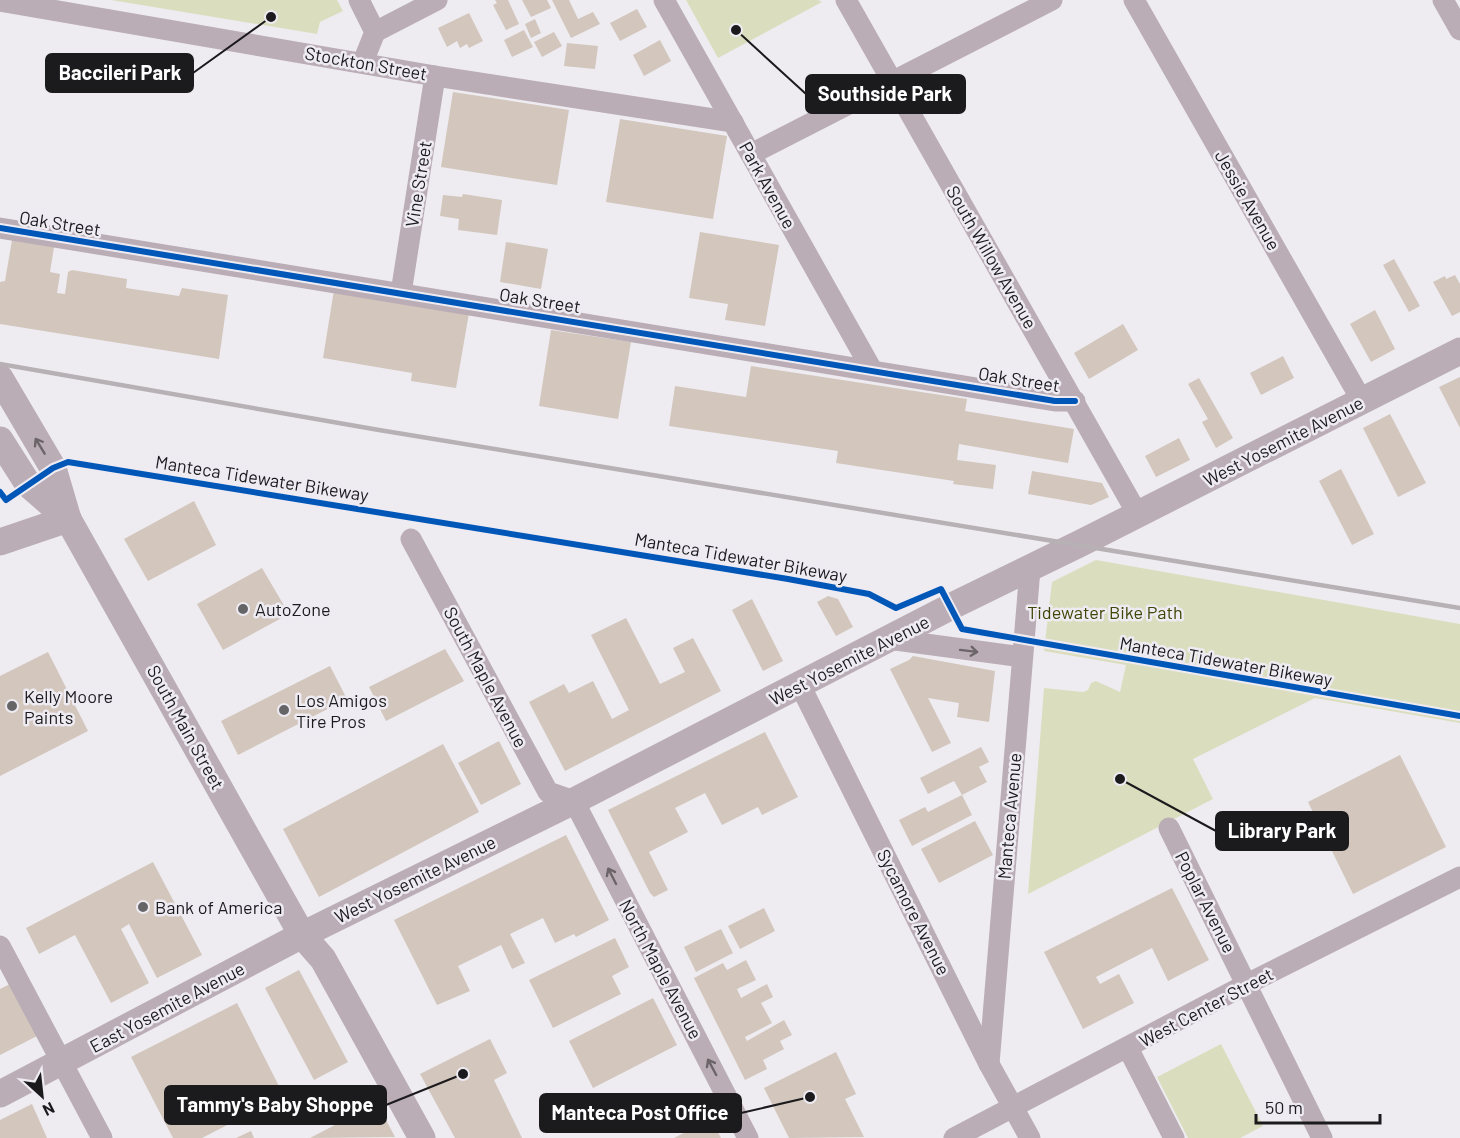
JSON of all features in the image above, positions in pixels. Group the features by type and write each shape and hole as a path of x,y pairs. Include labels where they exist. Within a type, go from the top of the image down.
{"main road":[{"name":"West Yosemite Avenue","path":"302,935 573,801 888,639 1460,351"},
{"name":"South Main Street","path":"0,378 53,468 68,519 302,935 323,959 422,1138"},
{"name":"South Main Street","path":"0,440 28,484 68,519"},
{"path":"0,542 68,519"},
{"name":"East Yosemite Avenue","path":"0,1094 302,935"}],"street":[{"path":"359,0 375,32"},
{"path":"363,62 375,32 437,0"},
{"name":"Park Avenue","path":"664,0 872,370"},
{"name":"South Willow Avenue","path":"846,0 1138,514"},
{"path":"751,154 1052,0"},
{"name":"Jessie Avenue","path":"1134,0 1362,400"},
{"path":"1443,0 1460,30"},
{"name":"Stockton Street","path":"0,1 435,76 733,122"},
{"name":"Vine Street","path":"401,293 435,76"},
{"name":"Oak Street","path":"0,228 1055,401 1075,401"},
{"name":"South Maple Avenue","path":"411,539 548,792 573,801"},
{"name":"Manteca Avenue","path":"990,1064 1030,569"},
{"path":"888,639 1022,657"},
{"name":"Sycamore Avenue","path":"800,685 990,1064 1030,1138"},
{"name":"North Maple Avenue","path":"573,801 748,1138"},
{"name":"Poplar Avenue","path":"1168,828 1322,1138"},
{"name":"West Center Street","path":"954,1138 1247,984 1460,877"},
{"path":"0,946 102,1138"},
{"path":"1128,1048 1174,1138"}],"green space":[{"path":"111,0 337,0 343,11 320,22 317,34"},
{"path":"686,0 818,0 822,2 718,58"},
{"name":"Tidewater Bike Path","path":"1096,560 1460,624 1460,723 1315,698 1193,759 1213,799 1028,894 1044,688 1083,692 1096,681 1120,692 1126,665 1044,651 1052,582"},
{"path":"1221,1044 1263,1126 1240,1138 1188,1138 1157,1077"}],"building":[{"path":"495,0 508,0 519,24 506,30 493,5 497,3"},
{"path":"522,0 547,0 551,8 531,17"},
{"path":"552,0 569,0 578,19 593,12 600,24 571,38"},
{"path":"637,9 647,27 620,41 610,23"},
{"path":"469,13 483,41 469,48 467,44 460,48 457,41 447,47 438,28"},
{"path":"535,19 541,33 531,38 525,24"},
{"path":"524,30 533,47 512,57 504,40"},
{"path":"554,32 562,46 542,57 534,42"},
{"path":"660,40 671,61 644,76 633,55"},
{"path":"567,43 598,46 595,69 564,66"},
{"path":"453,92 569,110 557,185 441,167"},
{"path":"620,119 727,136 713,219 606,202"},
{"path":"463,194 502,200 497,235 458,230 459,219 440,216 443,195 462,197"},
{"path":"700,232 779,245 765,326 725,320 728,304 689,298"},
{"path":"12,240 54,247 50,272 60,274 57,293 65,294 68,272 72,270 127,279 126,288 179,296 182,288 228,295 219,359 0,324 0,282 5,281"},
{"path":"506,242 548,249 541,289 500,282"},
{"path":"1394,259 1420,306 1409,312 1383,265"},
{"path":"1455,275 1460,284 1460,312 1452,316 1433,282 1445,276 1446,279"},
{"path":"334,290 469,313 456,388 411,381 412,373 323,358"},
{"path":"1375,310 1395,349 1371,362 1350,324"},
{"path":"1123,324 1138,350 1089,379 1074,353"},
{"path":"551,330 631,342 618,419 539,406"},
{"path":"1283,356 1294,378 1261,395 1250,373"},
{"path":"751,366 967,399 965,411 1074,429 1068,463 959,444 957,460 996,465 993,489 836,463 838,451 669,426 675,386 746,397"},
{"path":"1460,377 1460,428 1439,387"},
{"path":"1199,378 1233,438 1216,448 1202,422 1208,419 1188,384"},
{"path":"1390,414 1426,483 1398,497 1363,428"},
{"path":"1179,438 1190,460 1156,477 1145,456"},
{"path":"1341,469 1374,534 1352,545 1319,481"},
{"path":"1032,471 1102,483 1109,497 1091,505 1028,494"},
{"path":"194,501 216,545 148,581 124,539"},
{"name":"AutoZone","path":"262,568 289,614 223,650 197,604"},
{"path":"828,596 838,599 853,627 836,636 817,602"},
{"path":"752,599 783,661 763,671 732,610"},
{"path":"626,618 660,684 685,672 673,648 693,638 721,691 565,771 529,702 564,684 569,693 593,681 612,719 629,710 591,635"},
{"path":"445,649 464,681 386,721 369,687"},
{"path":"48,652 88,731 0,776 0,676"},
{"path":"913,656 995,671 989,722 957,717 959,703 928,698 951,743 932,752 890,669"},
{"name":"Los Amigos Tire Pros","path":"330,666 347,699 238,755 221,721"},
{"path":"765,732 798,797 762,815 758,807 722,825 705,793 675,808 688,832 649,852 668,890 654,897 608,810"},
{"path":"499,741 521,784 481,805 458,763"},
{"path":"443,744 479,812 319,897 283,829"},
{"path":"981,747 989,762 979,767 987,782 962,795 954,781 928,794 920,778"},
{"path":"1400,755 1446,847 1353,894 1308,802"},
{"path":"962,795 972,815 912,846 899,820 925,807 928,812"},
{"path":"975,821 993,855 939,883 921,849"},
{"path":"566,835 609,920 576,937 574,934 555,943 543,918 510,934 525,963 512,969 501,945 458,966 470,991 437,1005 394,920"},
{"path":"153,862 202,955 157,978 129,924 121,929 149,983 111,1003 75,935 39,954 26,928"},
{"path":"1172,888 1209,960 1168,981 1152,948 1096,977 1100,984 1119,974 1134,1003 1083,1029 1044,952"},
{"path":"764,908 775,931 740,949 728,926"},
{"path":"721,929 733,953 696,972 684,947"},
{"path":"615,938 629,967 612,976 621,994 553,1028 529,980"},
{"path":"746,960 756,980 737,989 741,998 767,984 773,997 761,1003 772,1023 745,1037 747,1041 784,1020 792,1035 780,1041 784,1049 763,1060 767,1069 745,1080 694,978 723,963 727,970"},
{"path":"299,970 348,1062 314,1080 265,988"},
{"path":"10,984 37,1036 0,1055 0,989"},
{"path":"653,998 677,1045 593,1088 569,1041"},
{"path":"237,1003 287,1102 277,1107 274,1101 202,1138 173,1138 131,1057"},
{"path":"490,1039 507,1073 494,1080 522,1138 455,1138 420,1074"},
{"path":"836,1052 856,1094 845,1099 864,1137 789,1138 764,1088"},
{"path":"377,1103 395,1137 310,1138"},
{"path":"32,1104 47,1138 0,1138 0,1120"},
{"path":"711,1119 721,1138 674,1138"},
{"path":"251,1131 254,1138 236,1138"}],"railway":[{"path":"0,364 379,430 1460,608"}],"cycle path":[{"path":"0,228 1055,401 1075,401"},
{"name":"Manteca Tidewater Bikeway","path":"0,492 6,500 53,468 68,462 788,579 869,594 896,608 941,589 962,629 1460,716"}],"place":[{"name":"Baccileri Park","path":"271,17"},
{"name":"Southside Park","path":"736,30"},
{"name":"AutoZone","path":"243,609"},
{"name":"Kelly Moore Paints","path":"12,706"},
{"name":"Los Amigos Tire Pros","path":"284,710"},
{"name":"Library Park","path":"1120,779"},
{"name":"Bank of America","path":"143,907"},
{"name":"Tammy's Baby Shoppe","path":"463,1074"},
{"name":"Manteca Post Office","path":"810,1097"}]}
